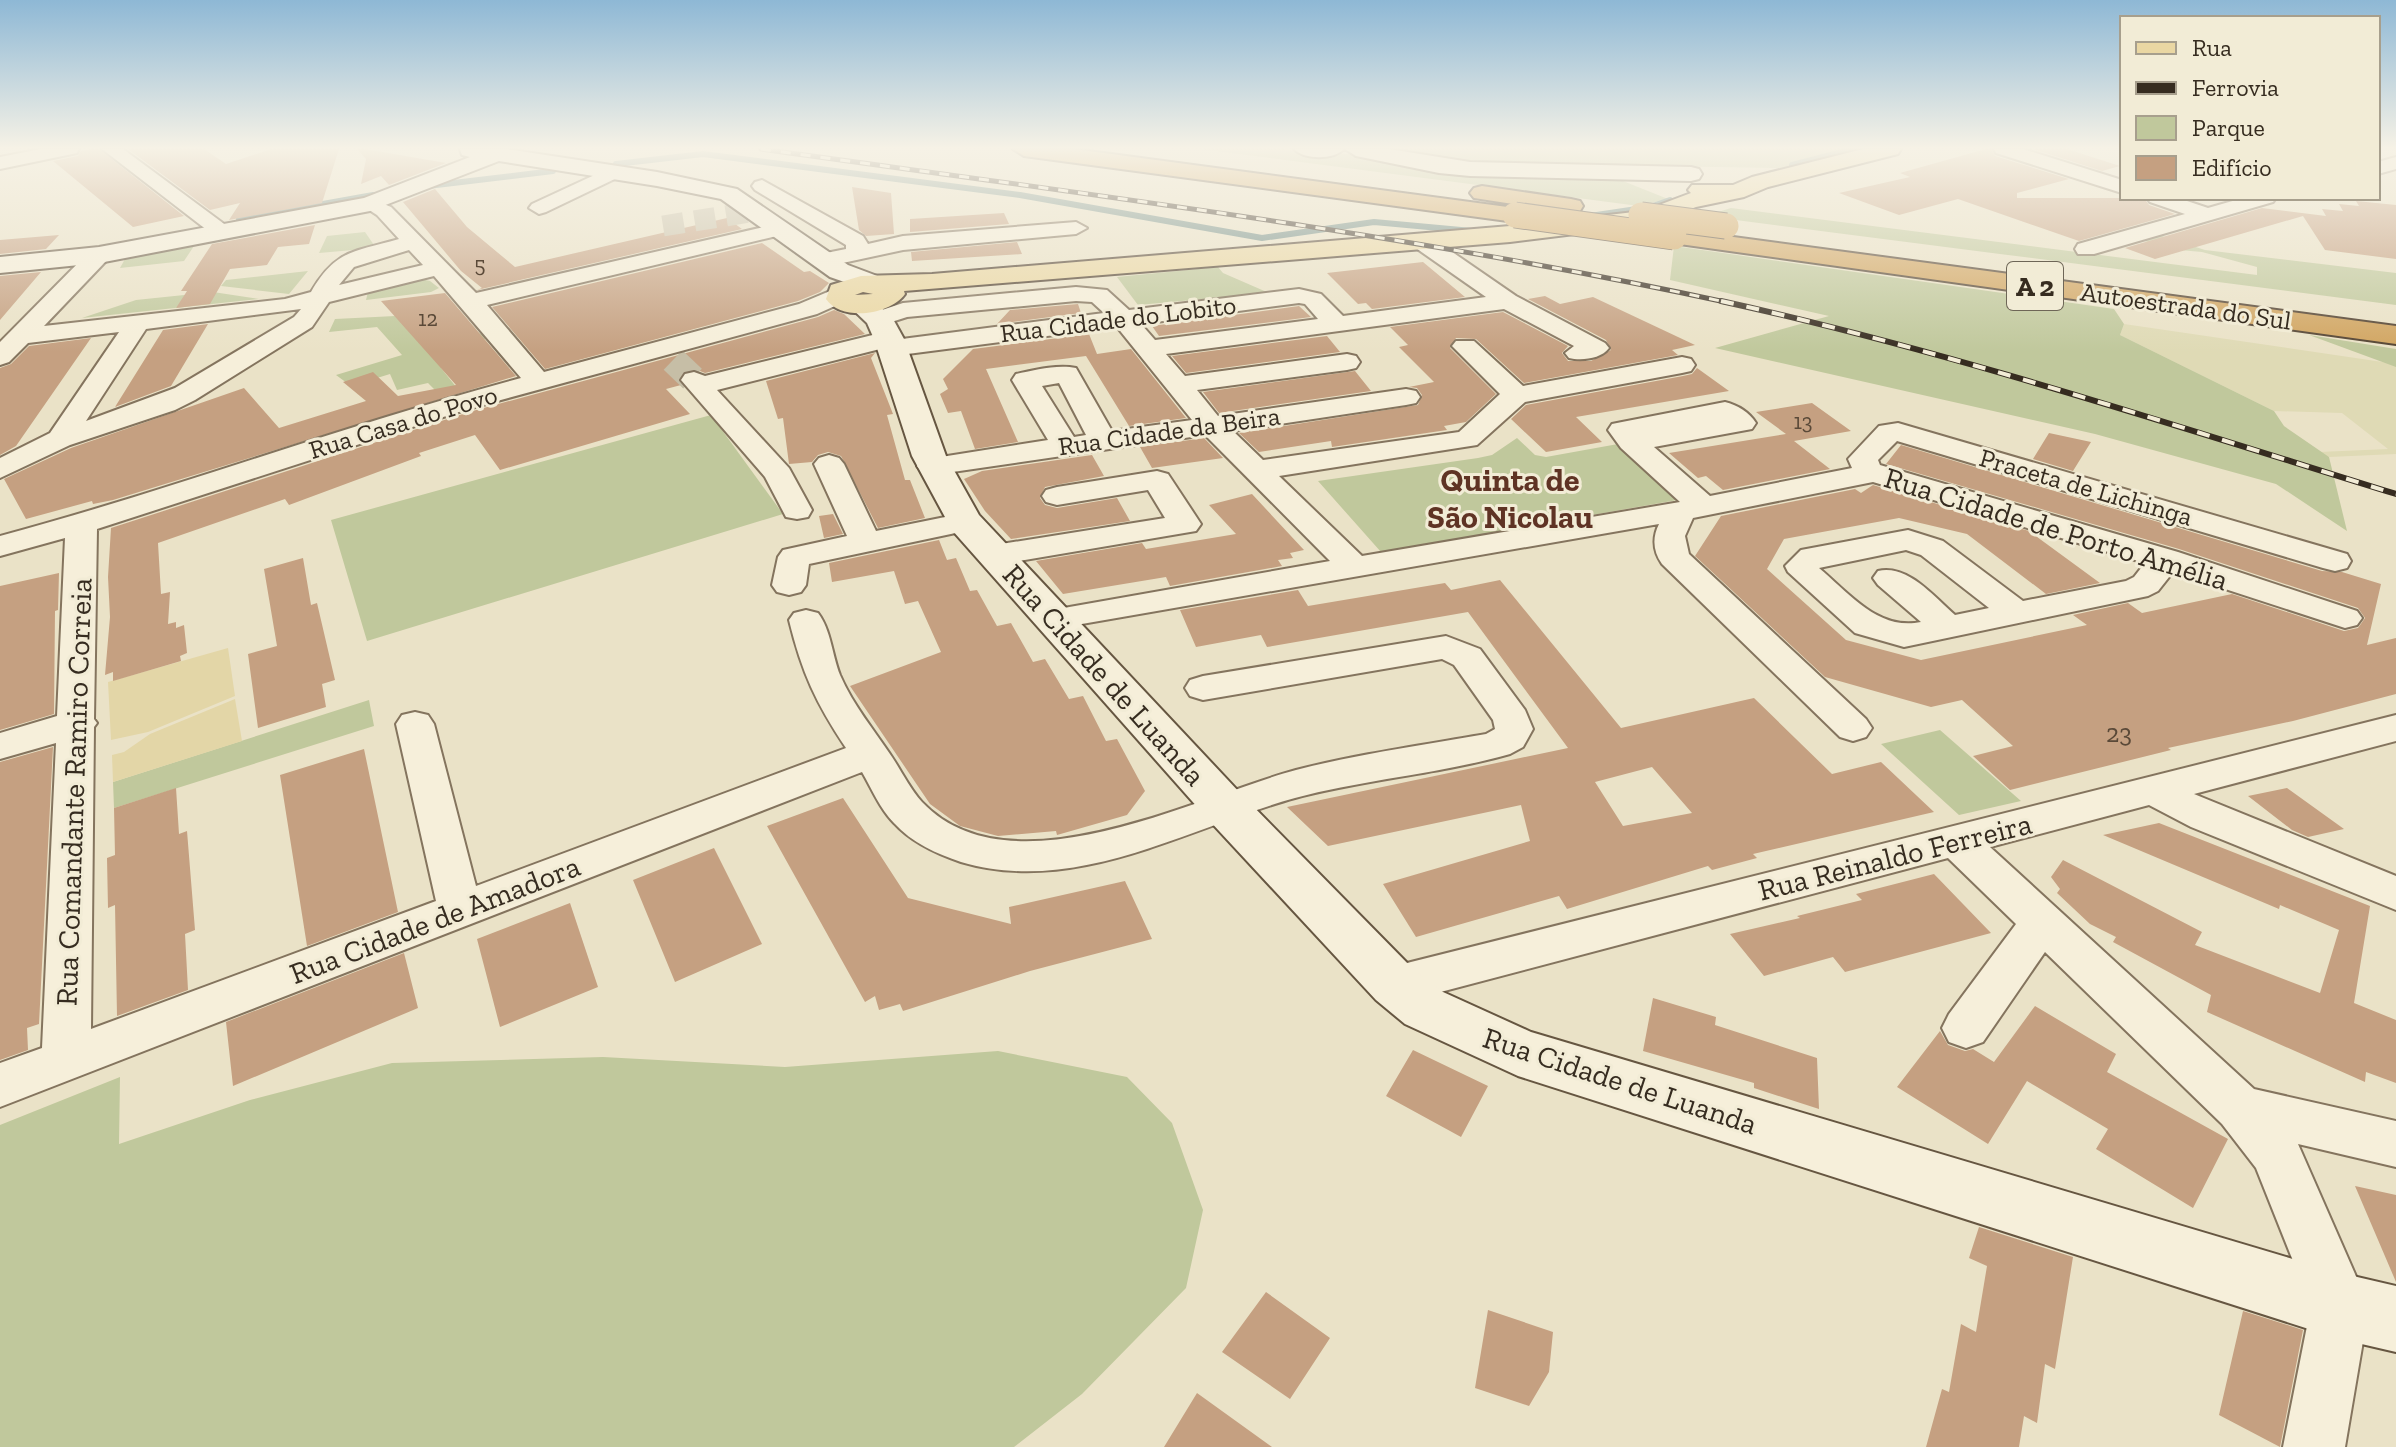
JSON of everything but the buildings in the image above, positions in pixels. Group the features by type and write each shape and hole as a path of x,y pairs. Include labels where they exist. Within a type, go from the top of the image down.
{"highway":[{"name":"Autoestrada do Sul","path":"1526,217 2396,335"},
{"name":"Autoestrada do Sul","path":"1653,217 2396,315"}],"main road":[{"path":"0,265 99,255 301,217"},
{"path":"762,217 864,296"},
{"name":"Rua Casa do Povo","path":"864,296 932,282 1421,241 1650,217"},
{"name":"Rua Cidade de Luanda","path":"864,296 941,487 965,522 1224,806 1395,985 1424,1008 1518,1052 2340,1306 2396,1319"}],"street":[{"path":"203,217 224,232"},
{"path":"389,217 471,301 538,382"},
{"path":"814,217 855,241 864,296"},
{"path":"2086,249 2197,217"},
{"path":"797,510 778,474 696,383 864,296 903,243 1076,228"},
{"path":"471,301 781,229"},
{"path":"1421,241 1508,301 1596,348 1578,353"},
{"path":"0,469 60,439 165,404 185,394 287,333 315,311 341,265 352,257 379,254 413,242"},
{"path":"365,287 379,254"},
{"path":"0,357 99,255"},
{"path":"20,336 320,299 437,268"},
{"path":"864,296 903,310 1090,293 1105,299 1211,425 1354,567"},
{"name":"Rua Casa do Povo","path":"0,546 81,524 391,424 538,382 667,354 808,309 864,296"},
{"name":"Rua Cidade do Lobito","path":"864,296 1122,317 1299,296 1313,299 1335,322"},
{"path":"1146,349 1508,301"},
{"path":"60,439 138,323"},
{"path":"1465,346 1517,395"},
{"path":"1176,385 1347,362"},
{"path":"1258,470 1467,439 1517,395 1682,365"},
{"path":"1066,446 1025,380 1067,374 1103,441"},
{"name":"Rua Cidade da Beira","path":"932,466 1406,397"},
{"name":"Praceta de Lichinga","path":"1869,474 1863,459 1889,432 1898,432 2335,561"},
{"path":"1631,442 1693,509 1669,536 1673,557"},
{"path":"829,464 866,542"},
{"name":"Rua Cidade de Porto Amélia","path":"1053,619 1693,509 1869,474 1905,480 2166,559 2345,618"},
{"path":"995,555 1185,524 1157,480 1057,496"},
{"path":"965,522 794,557 797,603 824,681 841,713 909,814 929,831 964,849 1006,858 1054,856 1119,840 1273,790 1496,745 1509,738 1514,729 1512,719 1467,657 1446,647 1203,688"},
{"name":"Rua Comandante Ramiro Correia","path":"66,1061 78,723 81,524"},
{"path":"1584,528 1630,538 1673,557 1853,728"},
{"path":"2017,613 1932,548 1918,542 1908,540 1812,557 1802,563 1804,572 1870,628 1904,636 2017,613 2141,587 2166,559"},
{"path":"1890,578 1948,627"},
{"path":"0,746 78,723"},
{"path":"415,724 460,911"},
{"name":"Rua Reinaldo Ferreira","path":"1395,985 1955,840 2157,792 2396,728"},
{"name":"Rua Cidade de Amadora","path":"0,1085 870,754"},
{"path":"2157,792 2206,817 2396,894"},
{"path":"1955,840 2240,1108 2278,1157 2340,1306 2314,1447"},
{"path":"1966,1028 2042,922"},
{"path":"2240,1108 2396,1144"}],"shaded area":[{"path":"2124,324 2396,364 2396,454 2329,457 2319,452 2388,449 2342,413 2274,411 2120,335"}],"green space":[{"path":"1709,217 1798,217 2257,275 2257,267 2202,252 2168,249 2136,238 2153,233 2205,250 2396,273 2396,305"},
{"path":"365,232 376,248 319,253 327,236"},
{"path":"194,246 184,261 120,268 125,259"},
{"path":"1674,246 2114,309 2124,324 2120,335 2274,411 2284,426 2329,457 2347,531 2276,484 2095,434 1715,348 1829,316 1670,280"},
{"path":"1218,267 1223,273 1269,293 1138,305 1117,277"},
{"path":"308,271 289,294 221,286 226,280"},
{"path":"421,279 439,288 431,292 366,300 368,292"},
{"path":"213,292 259,299 82,318 136,300"},
{"path":"395,316 469,328 489,338 462,345 441,368 457,388 443,398 428,383 397,390 390,374 351,386 336,375 402,355 377,327 329,332 335,319"},
{"path":"2309,335 2396,349 2396,367"},
{"path":"711,415 783,514 367,641 331,520"},
{"path":"1517,438 1535,455 1546,457 1618,444 1683,499 1381,552 1318,481 1492,455"},
{"path":"369,700 374,726 114,808 113,782"},
{"path":"1940,730 2021,801 1959,815 1881,744"},
{"path":"998,1051 1127,1077 1172,1123 1203,1210 1186,1288 1082,1394 1014,1447 0,1447 0,1125 120,1077 119,1144 250,1100 392,1063 603,1057 785,1067"}],"sand":[{"path":"228,648 235,696 148,732 111,740 108,682"},
{"path":"235,699 242,741 113,782 112,755 124,752 150,734"}],"waterway":[{"path":"239,219 253,217"},
{"path":"1141,217 1262,238 1374,222 1472,231"}],"tunnel":[{"path":"663,226 722,217"},
{"path":"673,360 694,380"}],"railway":[{"path":"1241,217 1489,256 1726,302"},
{"path":"1721,301 1726,302"},
{"path":"1726,302 1730,303"},
{"path":"1726,302 1976,366 2396,494"}],"district":[{"name":"Quinta de São Nicolau","path":"1510,498"}]}
